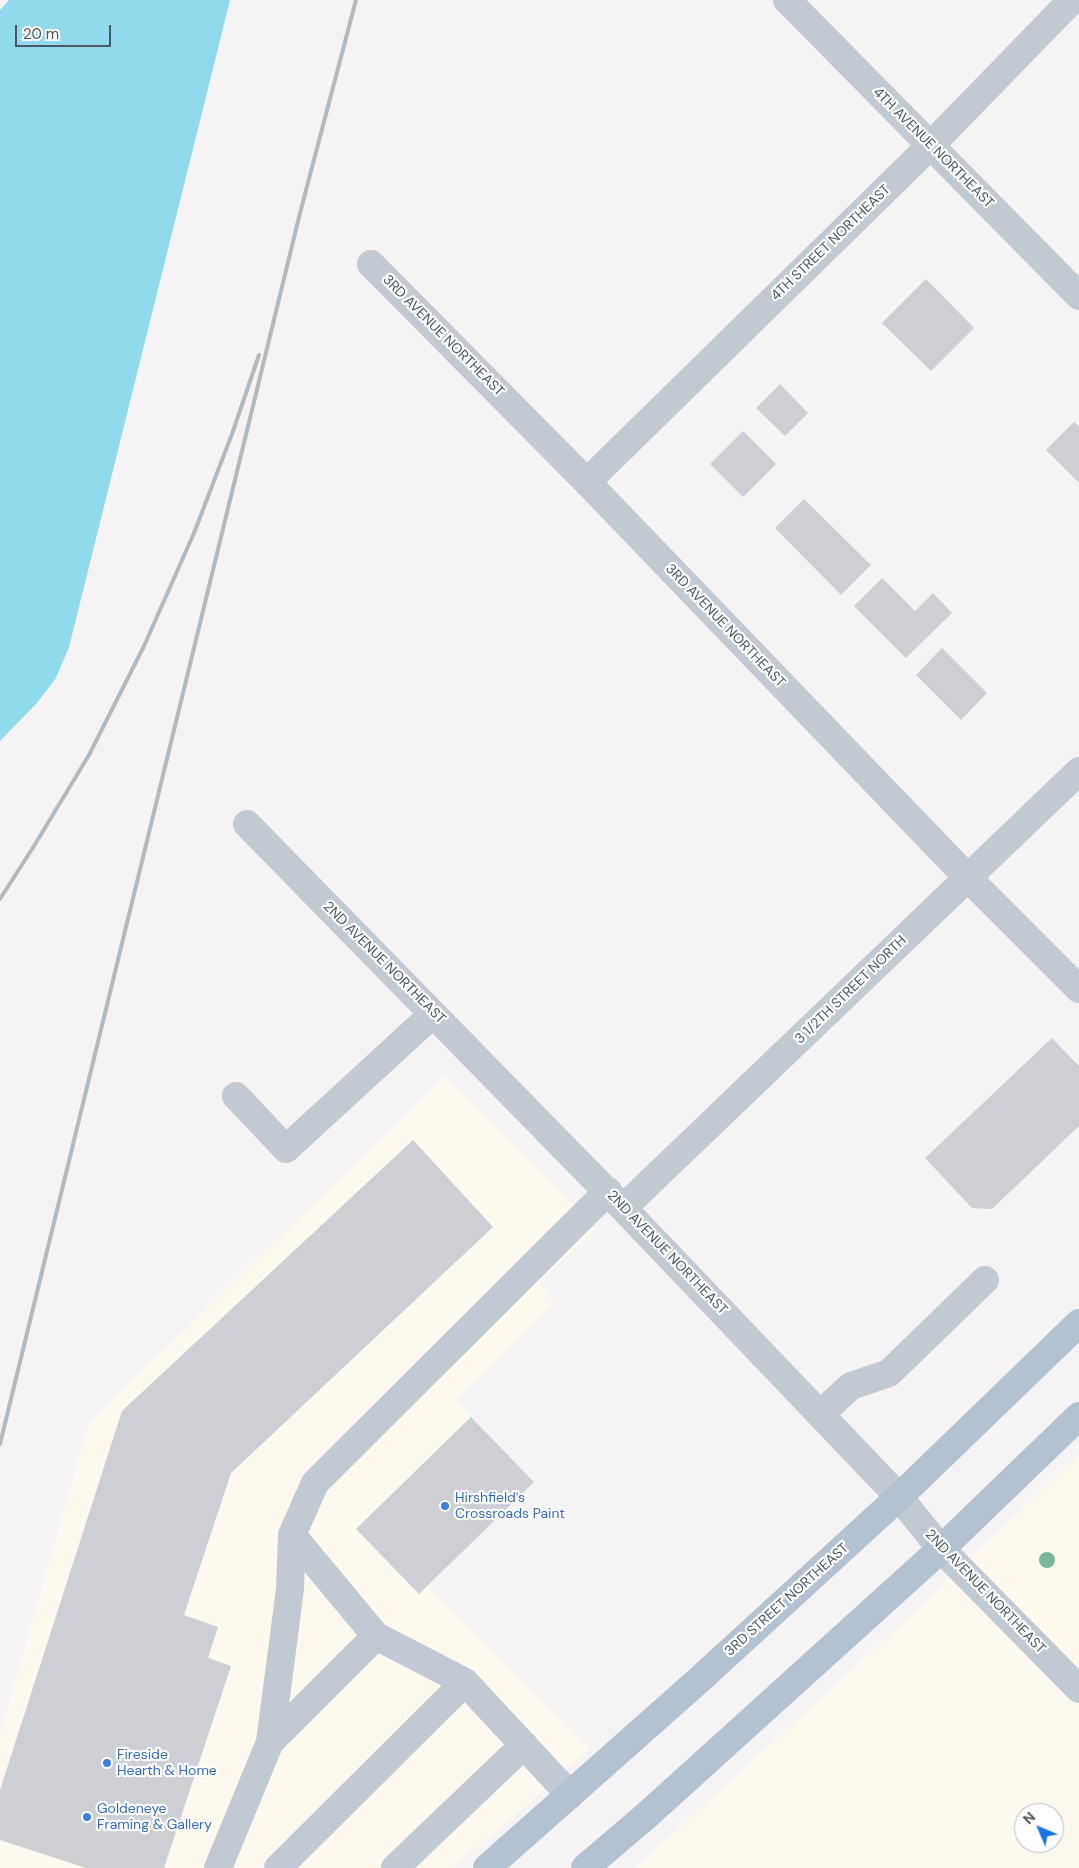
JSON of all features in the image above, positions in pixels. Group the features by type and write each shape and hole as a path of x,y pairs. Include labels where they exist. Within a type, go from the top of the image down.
{"main road":[{"name":"3RD STREET NORTHEAST","path":"486,1868 570,1795 899,1497 1079,1323"},
{"path":"585,1868 941,1549 1079,1416"}],"street":[{"name":"4TH AVENUE NORTHEAST","path":"787,0 1079,296"},
{"name":"4TH STREET NORTHEAST","path":"587,482 931,145 1072,0"},
{"name":"3RD AVENUE NORTHEAST","path":"371,264 587,482 968,878 1079,989"},
{"name":"3 1/2TH STREET NORTH","path":"292,1535 316,1483 615,1200 968,878 1079,771"},
{"name":"2ND AVENUE NORTHEAST","path":"247,824 615,1200 899,1497 941,1549 1079,1689"},
{"path":"236,1096 286,1149 433,1014"},
{"path":"820,1414 851,1386 889,1373 985,1280"},
{"path":"292,1535 376,1636 465,1682 570,1795"},
{"path":"218,1868 270,1742 290,1589 292,1535"},
{"path":"270,1742 376,1636"},
{"path":"278,1868 465,1682"},
{"path":"395,1868 524,1745"}],"shaded area":[{"path":"445,1076 596,1229 538,1283 555,1303 455,1400 534,1482 427,1586 591,1748 452,1868 0,1868 0,1735 89,1423"},
{"path":"1079,1454 1079,1868 635,1868 902,1624"}],"water":[{"path":"9,0 230,0 69,647 56,678 37,703 0,741 0,10"}],"building":[{"path":"926,279 974,328 931,371 882,323"},
{"path":"780,384 808,413 785,436 756,408"},
{"path":"1074,422 1079,427 1079,483 1046,450"},
{"path":"743,431 776,464 743,497 710,464"},
{"path":"804,499 871,565 841,595 775,528"},
{"path":"882,578 915,611 933,593 952,613 906,658 854,606"},
{"path":"942,648 987,693 961,720 916,675"},
{"path":"1052,1038 1079,1066 1079,1126 992,1209 972,1208 925,1158"},
{"path":"413,1140 493,1227 231,1473 184,1615 218,1627 208,1658 231,1666 164,1868 86,1868 0,1840 0,1790 122,1411"},
{"name":"Hirshfield's Crossroads Paint","path":"471,1417 534,1482 419,1594 356,1529"}],"railway":[{"path":"0,1444 300,213 356,0"},
{"path":"0,899 89,755 144,646 194,533 232,434 259,355"}],"place":[{"name":"Hirshfield's Crossroads Paint","path":"445,1506"},
{"name":"Fireside Hearth & Home","path":"107,1763"},
{"name":"Goldeneye Framing & Gallery","path":"87,1817"}]}
